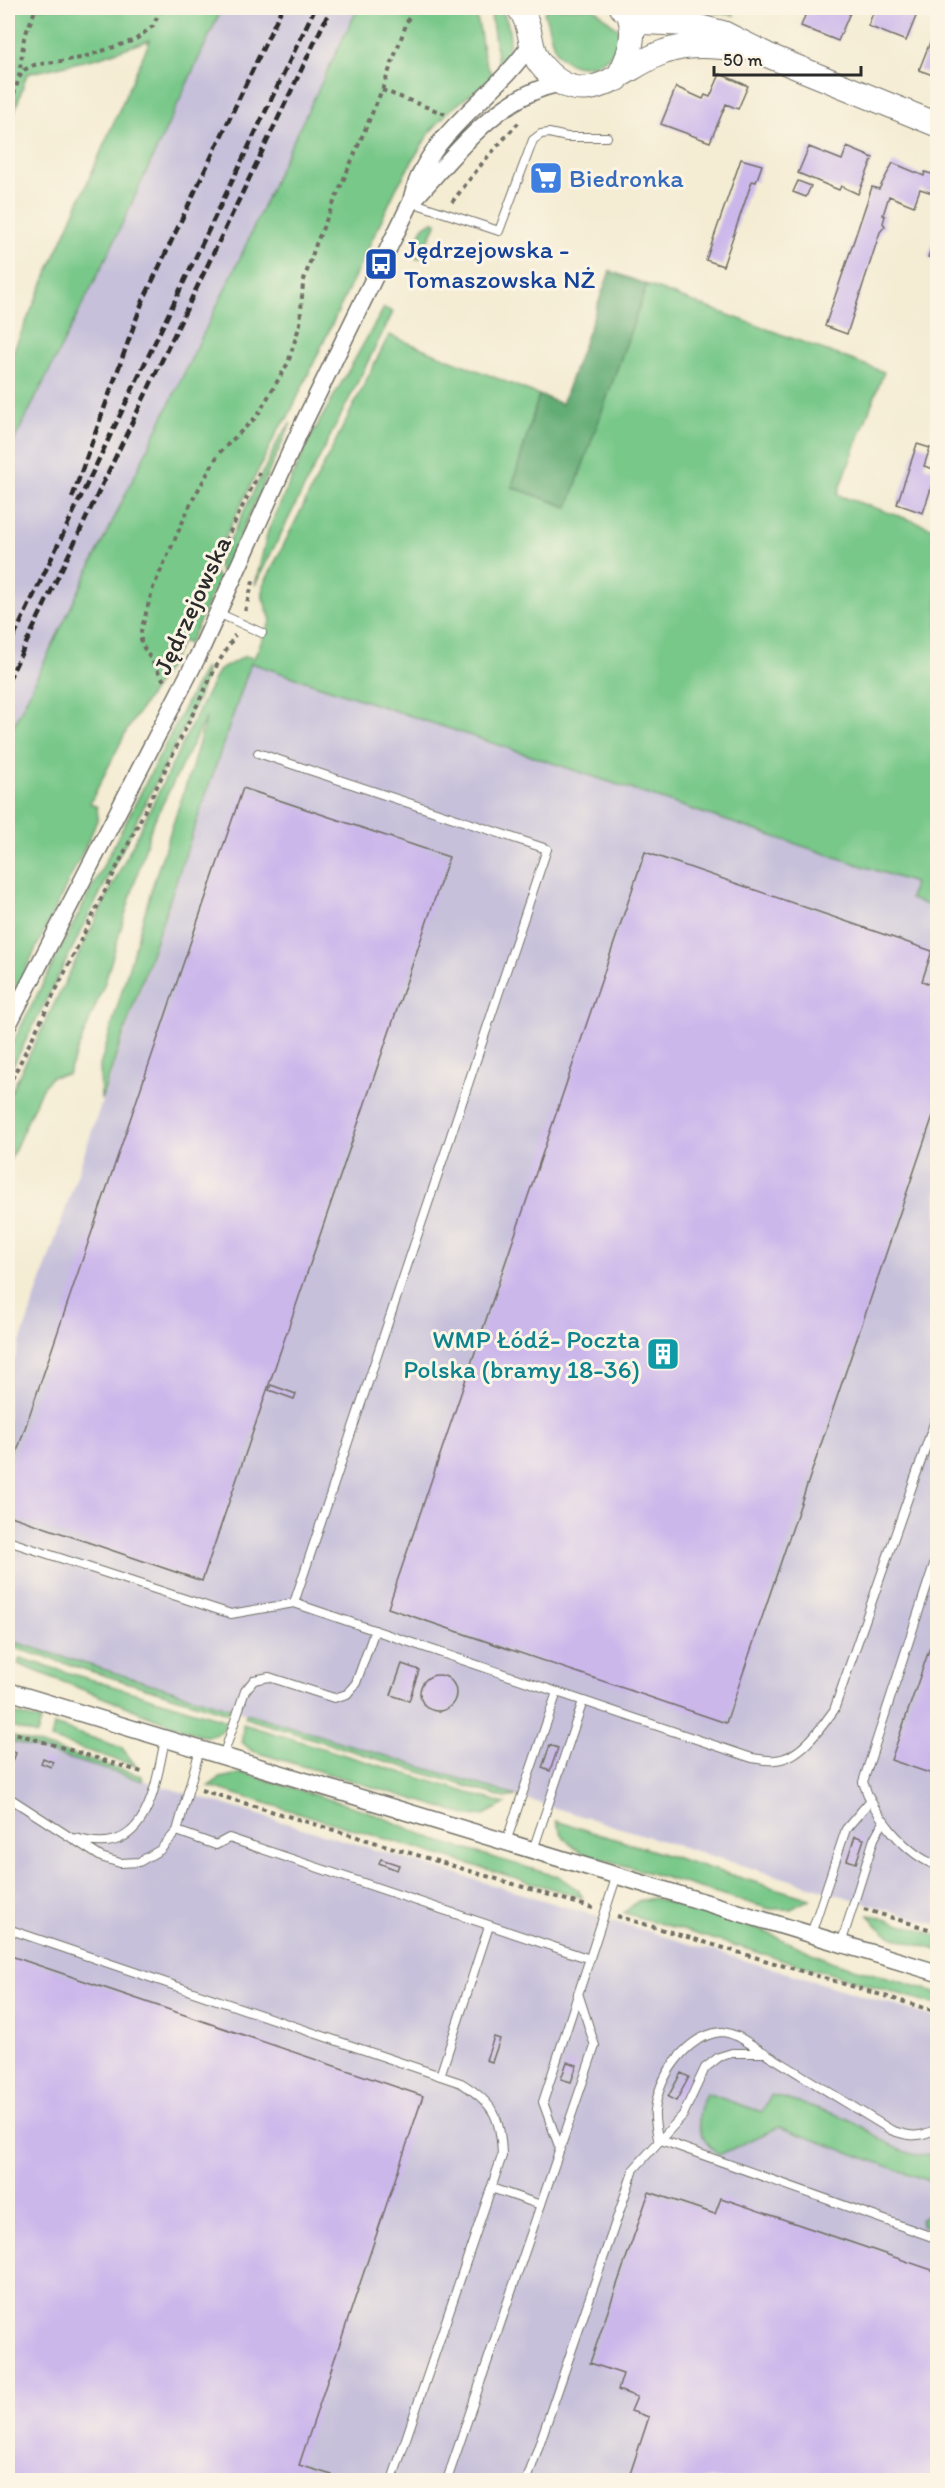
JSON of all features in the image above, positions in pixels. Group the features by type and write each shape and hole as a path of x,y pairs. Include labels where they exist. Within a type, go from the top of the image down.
{"street":[{"path":"626,11 650,23 688,24 710,29 767,55 938,125"},
{"path":"617,79 630,48 633,29 626,11"},
{"path":"527,19 540,65 563,83 585,88 607,84 649,58 672,50 711,46 767,55"},
{"name":"Jędrzejowska","path":"8,1025 218,613 303,424 411,202 414,187 425,165 460,120 514,67 527,19"},
{"name":"Jędrzejowska","path":"411,202 450,159 508,106 537,88 563,83"},
{"path":"8,1691 938,1972"}],"lane":[{"path":"411,202 499,231 533,140 541,134 549,133 567,137 607,136"},
{"path":"218,613 262,633"},
{"path":"258,753 547,849 294,1603"},
{"path":"8,1541 231,1614 294,1603 752,1758 777,1760 797,1751 820,1731 834,1710 938,1412"},
{"path":"938,1552 863,1782 869,1802 906,1847 921,1860 938,1866"},
{"path":"223,1756 245,1691 254,1680 269,1677 334,1698 347,1694 357,1683 375,1630"},
{"path":"506,1842 557,1692"},
{"path":"533,1850 583,1701"},
{"path":"67,1835 85,1840 106,1841 127,1833 141,1821 151,1804 165,1739"},
{"path":"8,1797 101,1857 120,1863 139,1862 160,1850 177,1831 200,1749"},
{"path":"812,1934 846,1829 869,1802"},
{"path":"841,1944 874,1839 884,1820"},
{"path":"177,1831 216,1845 229,1838 590,1959"},
{"path":"560,2149 543,2102 617,1875"},
{"path":"440,2076 489,1926"},
{"path":"8,1929 440,2076 480,2094 493,2109 501,2129 502,2156 392,2481"},
{"path":"447,2481 594,2046 578,1993"},
{"path":"658,2139 654,2111 664,2080 687,2048 702,2038 723,2032 739,2037 891,2130 908,2137 923,2135 938,2128"},
{"path":"527,2481 634,2169 658,2139 683,2115 705,2068 719,2057 732,2053 765,2053"},
{"path":"658,2139 938,2240"},
{"path":"491,2188 541,2205"}],"path":[{"path":"8,112 18,78 24,38 36,8"},
{"path":"18,78 24,70 34,65 81,58 135,40 153,26 161,8"},
{"path":"164,681 141,643 141,631 153,588 192,501 219,453 257,416 288,363 300,324 303,283 316,244 382,90 410,14"},
{"path":"382,90 460,120"},
{"path":"445,213 484,161 523,116"},
{"path":"8,1087 217,665"},
{"path":"8,1731 157,1776"},
{"path":"191,1787 938,2013"},
{"path":"854,1906 938,1932"}],"shaded area":[{"path":"222,8 358,8 279,170 241,256 8,737 8,453 172,117"},
{"path":"251,663 914,883 910,899 937,908 937,1925 8,1640 8,1378"},
{"path":"8,1740 937,2018 934,2037 938,2038 937,2480 8,2480"}],"green space":[{"path":"8,8 222,8 111,248 8,453 8,363 150,40 97,58 27,74 8,132"},
{"path":"358,8 471,8 479,25 485,61 494,76 448,112 430,132 397,187 288,417 278,430 214,560 213,571 219,579 189,644 182,641 169,666 127,730 90,803 97,807 98,818 8,1006 8,737 241,256 279,170"},
{"path":"490,8 500,8 508,23 510,37 503,68 498,63"},
{"path":"550,8 594,8 620,31 613,51 606,58 587,66 567,61 555,50 544,13"},
{"path":"678,8 719,8 734,15"},
{"path":"432,222 437,223 419,259 410,255 424,226"},
{"path":"610,271 647,285 568,507 512,487 539,395 562,404"},
{"path":"647,285 884,372 837,495 937,529 937,908 910,899 914,883 251,663 101,1100 100,1066 154,881 206,717 152,825 105,982 68,1074 51,1077 41,1090 8,1165 8,1098 218,671 245,656 254,658 271,620 263,598 263,586 389,335 539,395 512,487 567,507"},
{"path":"384,308 393,312 255,585 268,531 309,440"},
{"path":"291,423 223,573 218,565 221,558 280,437"},
{"path":"205,667 206,673 199,697 8,1076 8,1052"},
{"path":"8,1640 233,1709 231,1714 8,1646"},
{"path":"20,1658 227,1721 222,1730 216,1734 198,1735 18,1664"},
{"path":"9,1712 41,1721 37,1735 8,1726"},
{"path":"246,1713 516,1796 505,1798 245,1718"},
{"path":"243,1724 505,1804 484,1815 470,1816 252,1751 242,1742"},
{"path":"54,1725 122,1748 136,1766 51,1739"},
{"path":"8,1735 142,1776 143,1781 8,1740"},
{"path":"244,1773 367,1811 441,1842 559,1877 578,1890 583,1898 209,1786 220,1778"},
{"path":"556,1821 810,1899 791,1909 770,1909 586,1854 567,1841"},
{"path":"654,1898 763,1931 833,1962 936,1992 937,2005 624,1913 638,1901"},
{"path":"869,1914 937,1935 937,1950 889,1935 874,1922"},
{"path":"706,2093 762,2112 771,2095 843,2117 900,2150 924,2156 937,2154 937,2184 779,2127 719,2155 706,2142 699,2127 700,2112"},
{"path":"937,2208 937,2231 922,2225 920,2220"}],"building":[{"path":"808,8 852,8 838,41 801,26"},
{"path":"875,8 919,9 906,41 868,26"},
{"path":"938,22 938,77 919,70"},
{"path":"720,74 748,86 738,109 726,104 710,142 661,124 676,87 703,99 705,95 710,97"},
{"path":"809,147 842,160 847,147 873,158 858,194 841,186 839,190 798,173"},
{"path":"741,159 762,165 756,182 752,181 723,266 706,260"},
{"path":"893,163 924,176 925,172 938,176 938,195 920,189 914,206 889,196 883,215 885,226 880,232 847,334 825,326 872,187 879,189"},
{"path":"798,181 811,186 806,197 793,192"},
{"path":"938,233 938,260 928,257"},
{"path":"938,278 938,292 933,291"},
{"path":"917,444 930,448 924,466 937,470 923,513 897,504"},
{"path":"243,788 449,857 202,1581 8,1515 8,1478"},
{"name":"WMP Łódź- Poczta Polska (bramy 18-36)","path":"645,852 932,951 922,981 938,987 938,1101 726,1723 388,1608"},
{"path":"271,1385 296,1394 294,1399 269,1390"},
{"path":"938,1627 938,1776 891,1760"},
{"path":"402,1664 419,1670 409,1701 391,1695"},
{"path":"438,1675 451,1680 456,1693 451,1706 438,1711 425,1706 420,1693 425,1680"},
{"path":"550,1745 558,1748 550,1771 542,1768"},
{"path":"8,1750 16,1753 13,1761 8,1759"},
{"path":"43,1758 53,1762 51,1767 41,1763"},
{"path":"855,1836 864,1839 856,1863 847,1860"},
{"path":"381,1859 399,1865 397,1870 379,1863"},
{"path":"8,1955 423,2096 299,2465 332,2475 330,2480 8,2480"},
{"path":"494,2037 500,2039 492,2062 486,2060"},
{"path":"567,2062 577,2065 571,2082 561,2079"},
{"path":"681,2073 689,2077 676,2101 668,2097"},
{"path":"649,2192 715,2214 721,2198 938,2272 938,2480 628,2480 649,2417 631,2411 637,2397 618,2390 623,2374 590,2363"}],"railway":[{"path":"72,498 142,303 282,8"},
{"path":"8,649 315,8"},
{"path":"8,681 331,8"}],"place":[{"name":"Biedronka","path":"546,178"},
{"name":"Jędrzejowska - Tomaszowska NŻ","path":"381,264"},
{"name":"WMP Łódź- Poczta Polska (bramy 18-36)","path":"663,1354"}]}
